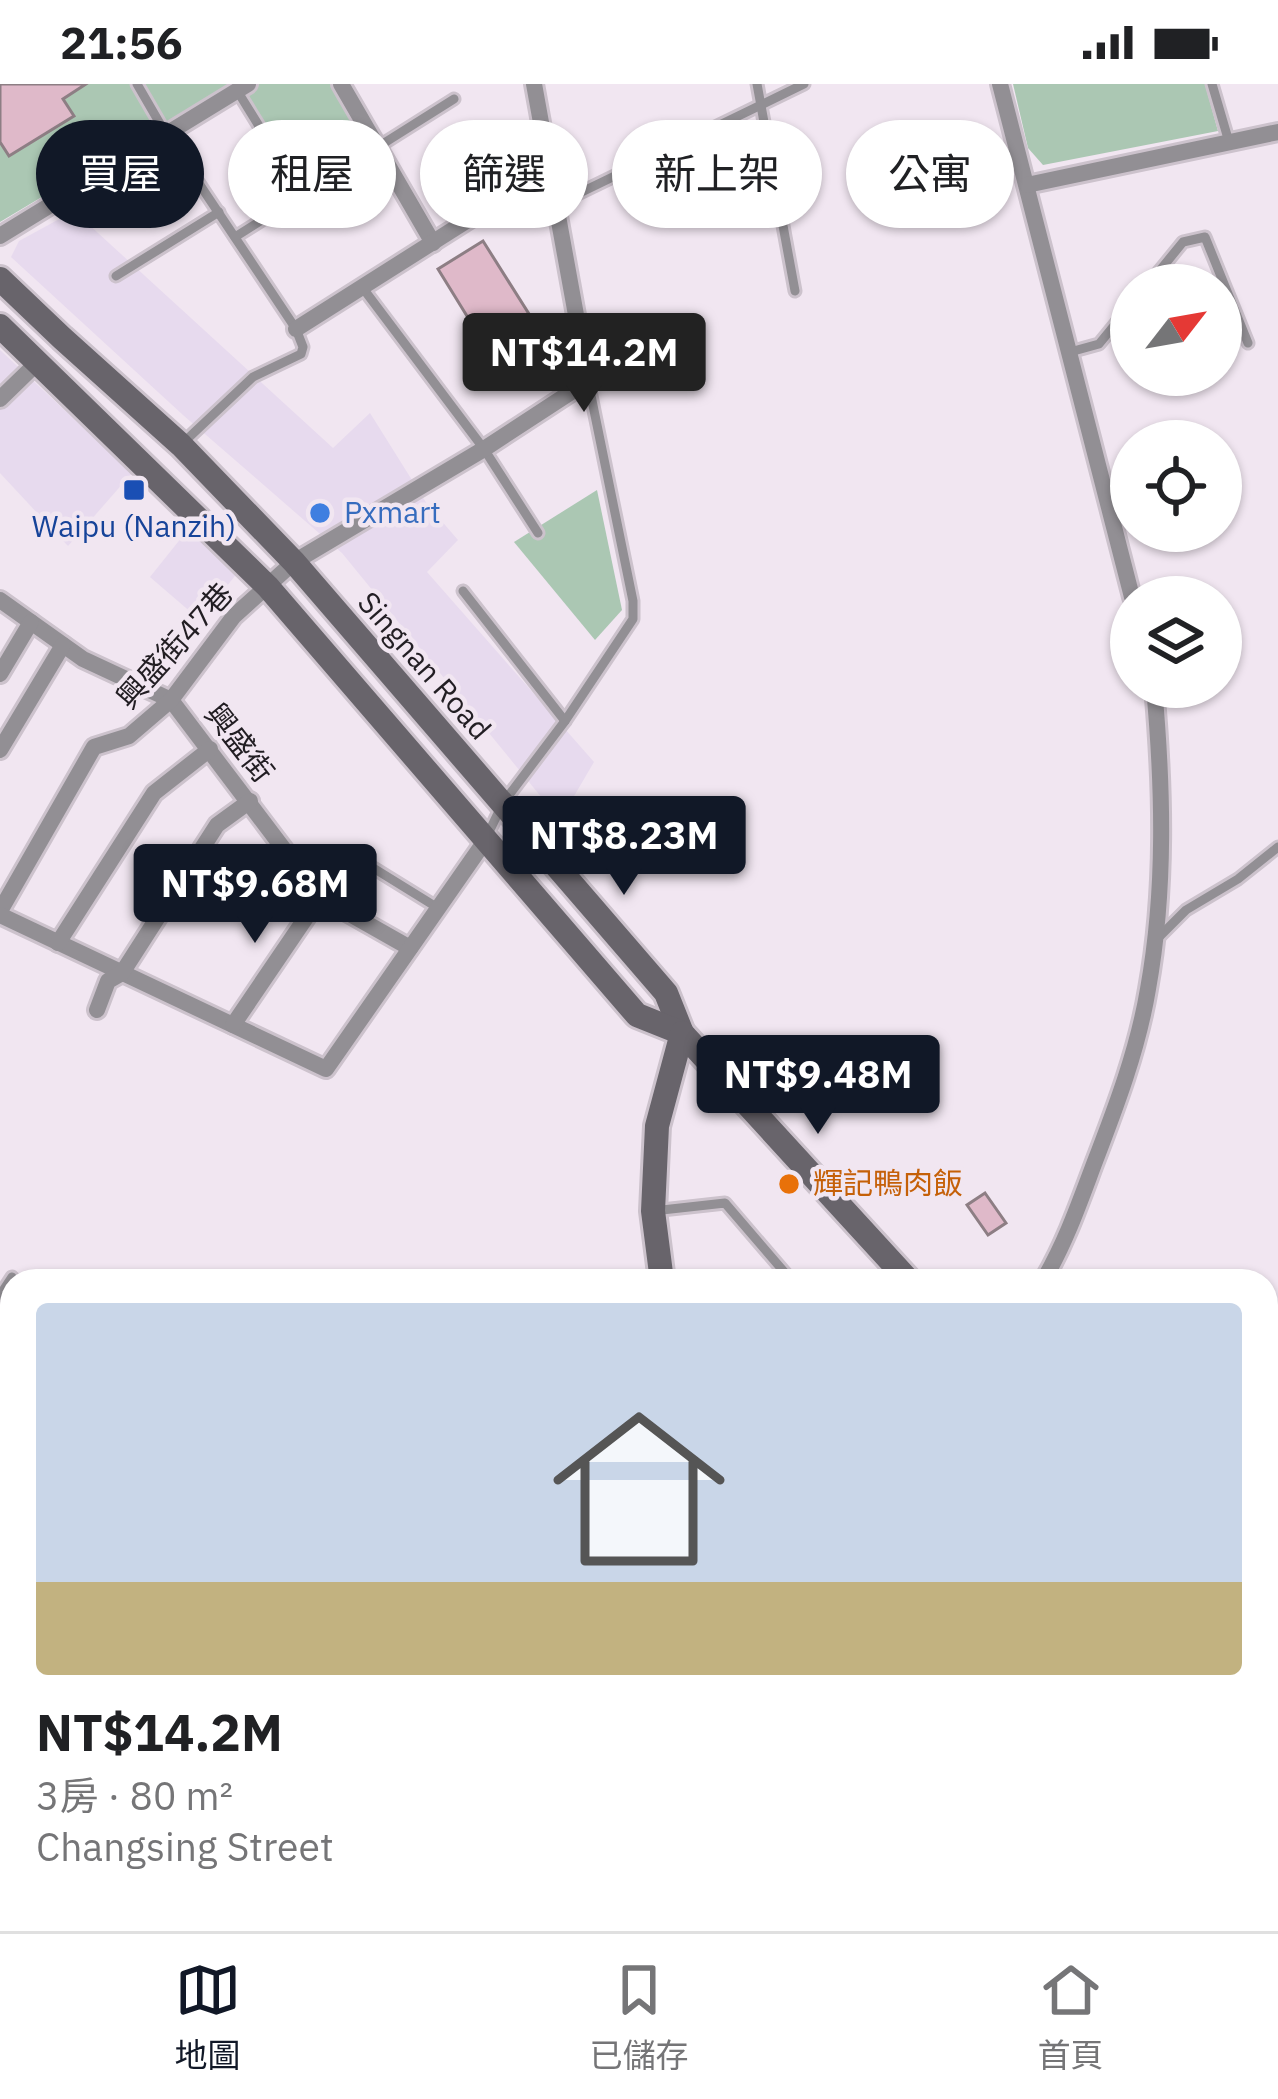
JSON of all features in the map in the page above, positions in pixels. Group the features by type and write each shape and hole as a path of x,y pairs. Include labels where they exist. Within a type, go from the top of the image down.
{"street":[{"path":"341,84 362,120"},
{"path":"534,84 541,120"},
{"path":"1000,84 1127,576"},
{"path":"189,120 243,87"},
{"path":"1027,184 1278,132"},
{"path":"396,179 433,243"},
{"path":"0,236 36,214"},
{"path":"296,329 456,228"},
{"path":"561,228 587,381"},
{"name":"Singnan Road","path":"0,279 182,445 294,562 666,993 682,1033"},
{"path":"0,326 268,587 637,1015 682,1033 897,1269"},
{"path":"0,399 37,363"},
{"name":"興盛街47巷","path":"0,913 94,747 129,736 171,700 234,616 294,562 484,449 587,381"},
{"name":"興盛街","path":"0,600 83,659 171,700 320,897 410,948"},
{"path":"0,674 31,622"},
{"path":"0,750 63,645"},
{"path":"1050,1269 1127,1070 1149,986 1161,879 1162,770 1156,708"},
{"path":"58,943 154,794 210,749"},
{"path":"97,1010 108,981 122,973 217,825 250,801"},
{"path":"0,913 326,1069 485,841"},
{"path":"233,1025 320,897"},
{"path":"660,1269 653,1211 657,1126 682,1033"}],"lane":[{"path":"137,84 158,120"},
{"path":"757,84 795,291"},
{"path":"588,189 804,84"},
{"path":"1212,84 1229,142"},
{"path":"243,87 261,120"},
{"path":"396,134 454,99"},
{"path":"182,445 253,377 301,354 303,346 204,190"},
{"path":"116,276 219,212"},
{"path":"236,237 250,228"},
{"path":"1166,264 1184,242 1205,238 1216,264"},
{"path":"362,287 484,449 538,533"},
{"path":"1242,328 1248,343"},
{"path":"1070,352 1099,344 1110,331"},
{"path":"485,841 503,802 566,721 633,619 587,381"},
{"path":"464,591 566,721"},
{"path":"1153,943 1186,910 1238,879 1278,847"},
{"path":"320,897 350,853 438,908"},
{"path":"653,1211 724,1203 782,1269"}],"shaded area":[{"path":"43,228 93,228 333,448 370,413 427,504 458,540 427,572 594,762 560,820 342,553 11,257 19,241"},
{"path":"0,350 132,473 68,546 0,473"},
{"path":"190,527 238,572 200,620 150,577"}],"green space":[{"path":"0,84 231,84 171,120 36,120 36,200 0,222"},
{"path":"248,84 341,84 362,120 256,120 238,91"},
{"path":"1013,84 1205,84 1218,131 1043,165 1028,148"},
{"path":"597,490 622,610 595,640 514,542"}],"building":[{"path":"0,84 86,84 63,99 74,116 36,120 36,139 9,156 0,142"},
{"path":"483,241 553,352 507,381 438,269"},
{"path":"985,1193 1006,1223 988,1235 967,1205"}],"place":[{"name":"Waipu (Nanzih)","path":"134,490"},
{"name":"Pxmart","path":"320,513"},
{"name":"輝記鴨肉飯","path":"789,1184"}]}
